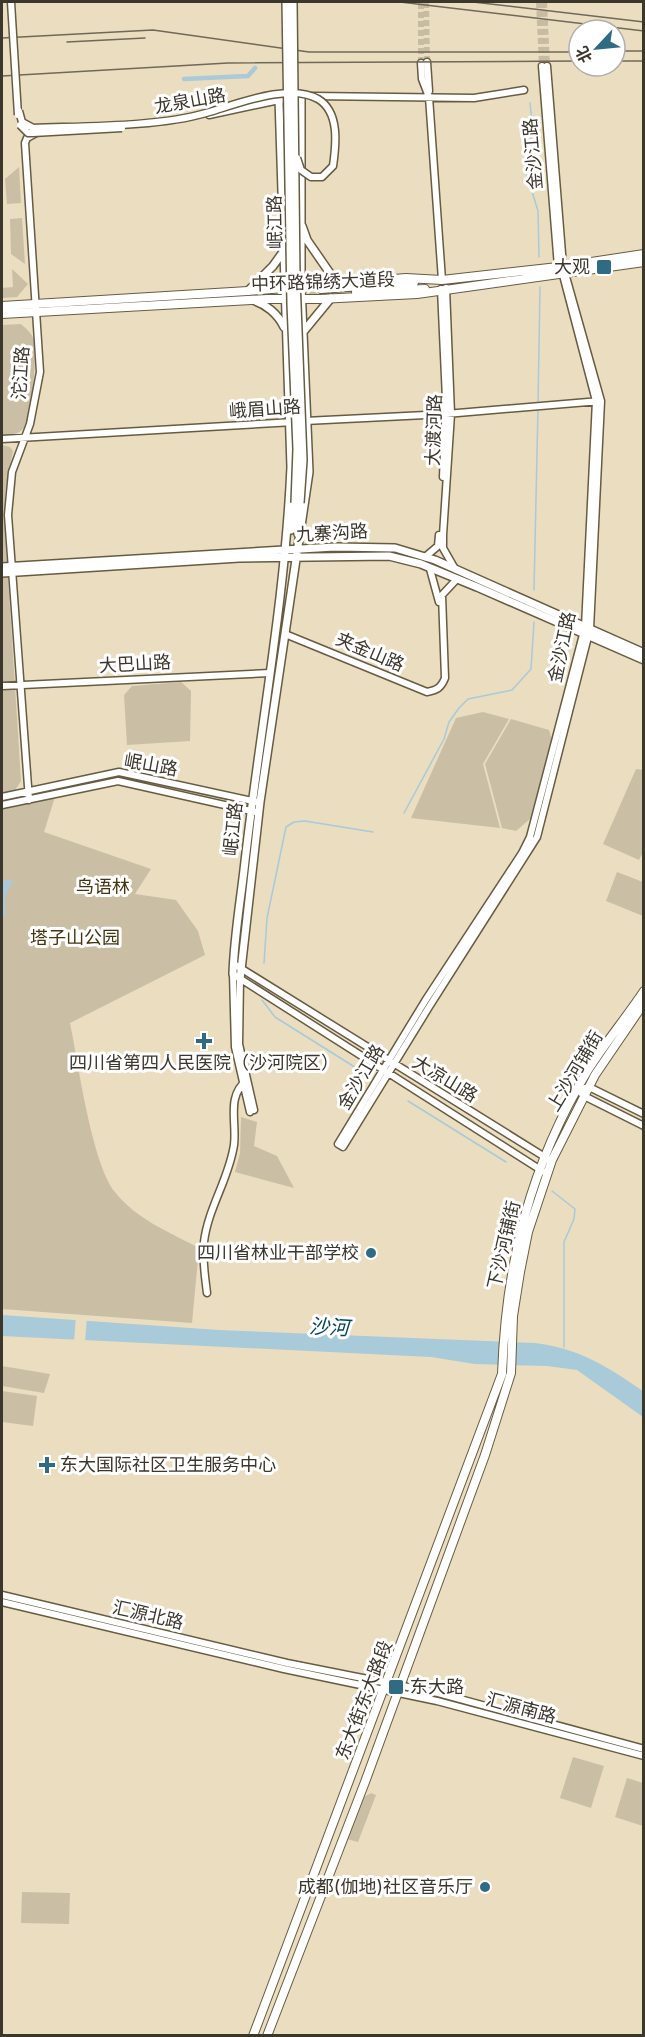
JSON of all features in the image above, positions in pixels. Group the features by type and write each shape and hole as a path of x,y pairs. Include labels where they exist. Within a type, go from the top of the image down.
{"main road":[{"name":"岷江路","path":"286,2 291,304 298,462 297,553"},
{"name":"岷江路","path":"286,554 303,460 296,279 293,2"},
{"name":"岷江路","path":"233,974 237,966 309,482 301,286 303,186 301,96"},
{"name":"岷江路","path":"240,979 237,966 250,801 286,554 291,467 279,99"},
{"path":"301,222 307,240 336,282"},
{"path":"283,252 249,295 281,320 286,334"},
{"name":"中环路锦绣大道段","path":"2,314 35,308 249,295 336,282 406,278 442,279 563,271 644,254"},
{"name":"中环路锦绣大道段","path":"249,295 302,299 417,294 563,271 644,262"},
{"path":"442,279 322,291 444,288"},
{"path":"303,332 331,298"},
{"name":"中环路锦绣大道段","path":"2,306 35,308"},
{"name":"九寨沟路","path":"2,567 12,569 286,554 380,546 425,556 456,569 644,660"},
{"name":"九寨沟路","path":"297,553 389,556 457,579 644,653"},
{"name":"九寨沟路","path":"2,573 12,569"},
{"name":"上沙河铺街","path":"543,1172 543,1156 588,1070 644,992"},
{"name":"上沙河铺街","path":"543,1172 552,1160 589,1086 644,1003"},
{"name":"下沙河铺街","path":"508,1329 512,1266 543,1172"},
{"name":"东大街东大路段","path":"267,2036 485,1455 511,1373 508,1329"},
{"name":"东大街东大路段","path":"253,2036 502,1374 508,1329"}],"street":[{"path":"9,2 21,122 33,128 179,119 267,96 300,94 312,96 325,104 332,116 333,166 322,177 306,176 298,166 295,146"},
{"path":"424,62 422,79 429,97 442,279"},
{"name":"金沙江路","path":"388,1066 537,837 586,631 598,401 563,271 544,66"},
{"name":"龙泉山路","path":"35,308 25,143 27,138 37,132 178,121 301,96 474,98 524,90"},
{"path":"19,111 19,122 28,133 122,128 133,124"},
{"name":"大渡河路","path":"444,288 449,414 443,548 456,569"},
{"name":"沱江路","path":"29,800 12,569 9,493 18,452 25,438 36,400 40,372 35,308"},
{"name":"峨眉山路","path":"2,439 449,414 598,401"},
{"name":"大渡河路","path":"425,556 439,541 449,414"},
{"name":"夹金山路","path":"285,632 429,690 439,684 442,673 439,596 430,570"},
{"name":"夹金山路","path":"285,632 427,692 442,686 445,668 442,595 457,579"},
{"name":"金沙江路","path":"388,1066 530,837 586,631"},
{"name":"大巴山路","path":"2,686 270,673"},
{"name":"岷山路","path":"2,797 119,772 260,802"},
{"name":"岷山路","path":"2,805 118,781 259,812"},
{"name":"大凉山路","path":"237,966 543,1172"},
{"name":"大凉山路","path":"233,974 552,1160"},
{"name":"岷江路","path":"233,974 235,1047 252,1111"},
{"name":"岷江路","path":"240,979 239,1044 245,1081"},
{"path":"341,1146 388,1066"},
{"path":"207,1293 203,1253 206,1229 233,1151 233,1105 239,1086 245,1081"},
{"path":"644,1114 589,1086 578,1090 585,1096 644,1126"},
{"name":"汇源北路","path":"2,1596 286,1666"},
{"name":"汇源北路","path":"2,1602 286,1666"},
{"name":"汇源南路","path":"286,1666 399,1689 644,1749"},
{"name":"汇源南路","path":"399,1689 644,1756"}],"green space":[{"path":"19,167 21,203 7,204 5,179"},
{"path":"22,218 25,264 11,254 10,219"},
{"path":"12,269 28,284 17,297 2,298 2,288 13,287"},
{"path":"21,324 31,334 34,345 29,412 23,429 16,434 2,435 2,325"},
{"path":"2,445 10,447 13,451 6,486 4,513 21,781 14,792 2,794"},
{"path":"181,682 191,691 190,741 127,745 124,695 132,686"},
{"path":"483,712 509,719 483,764 500,828 411,818 456,718"},
{"path":"511,719 549,730 552,740 530,819 516,831 502,828 485,764"},
{"path":"636,769 644,770 644,850 639,860 603,844"},
{"name":"塔子山公园","path":"55,797 44,832 151,869 135,894 176,900 198,931 205,955 70,1023 93,1137 99,1159 115,1192 123,1202 143,1217 199,1248 192,1323 2,1309 2,807"},
{"path":"617,872 643,882 643,916 606,901"},
{"path":"241,1117 257,1122 254,1146 277,1156 294,1188 235,1172 240,1153"},
{"path":"2,1366 50,1374 44,1393 2,1386"},
{"path":"2,1391 37,1396 33,1426 2,1422"},
{"path":"573,1757 604,1766 591,1808 560,1798"},
{"path":"627,1778 643,1783 643,1826 615,1817"},
{"path":"371,1793 376,1795 358,1842 347,1839 364,1797"},
{"path":"22,1892 70,1893 69,1924 21,1923"}],"water":[{"path":"11,880 13,882 5,897 6,913 2,920 2,881"},
{"path":"2,1315 219,1330 535,1343 580,1354 643,1391 643,1417 577,1370 547,1366 475,1364 431,1357 2,1336"}],"pier":[{"path":"76,1316 87,1317 85,1342 74,1341"}],"waterway":[{"path":"184,79 248,76 255,68"},
{"path":"524,158 533,131 530,103"},
{"path":"525,169 538,211 539,257"},
{"path":"538,403 540,287"},
{"path":"534,590 538,408"},
{"path":"404,813 444,739 449,722 459,708 468,699 512,690 531,669 534,622"},
{"path":"264,963 267,918 286,827 294,822 305,821 373,832"},
{"path":"262,1000 275,1017 369,1076"},
{"path":"408,1101 506,1162"},
{"path":"552,1191 575,1209 574,1219 564,1242 564,1347"}],"tunnel":[{"path":"421,2 421,63"},
{"path":"426,2 427,62"},
{"path":"539,2 542,66"},
{"path":"544,2 547,66"},
{"path":"297,295 322,294"}],"railway":[{"path":"400,2 644,31"},
{"path":"473,2 644,22"},
{"path":"2,38 153,30 309,52 567,52"},
{"path":"67,42 145,38"},
{"path":"627,51 644,51"},
{"path":"2,76 228,63 567,61"},
{"path":"627,61 644,61"}],"place":[{"name":"大观","path":"604,267"},
{"name":"四川省第四人民医院（沙河院区）","path":"204,1041"},
{"name":"四川省林业干部学校","path":"371,1253"},
{"name":"东大国际社区卫生服务中心","path":"47,1465"},
{"name":"东大路","path":"396,1687"},
{"name":"成都(伽地)社区音乐厅","path":"485,1887"}],"park label":[{"name":"鸟语林","path":"103,887"}],"water label":[{"name":"沙河","path":"329,1327"}]}
